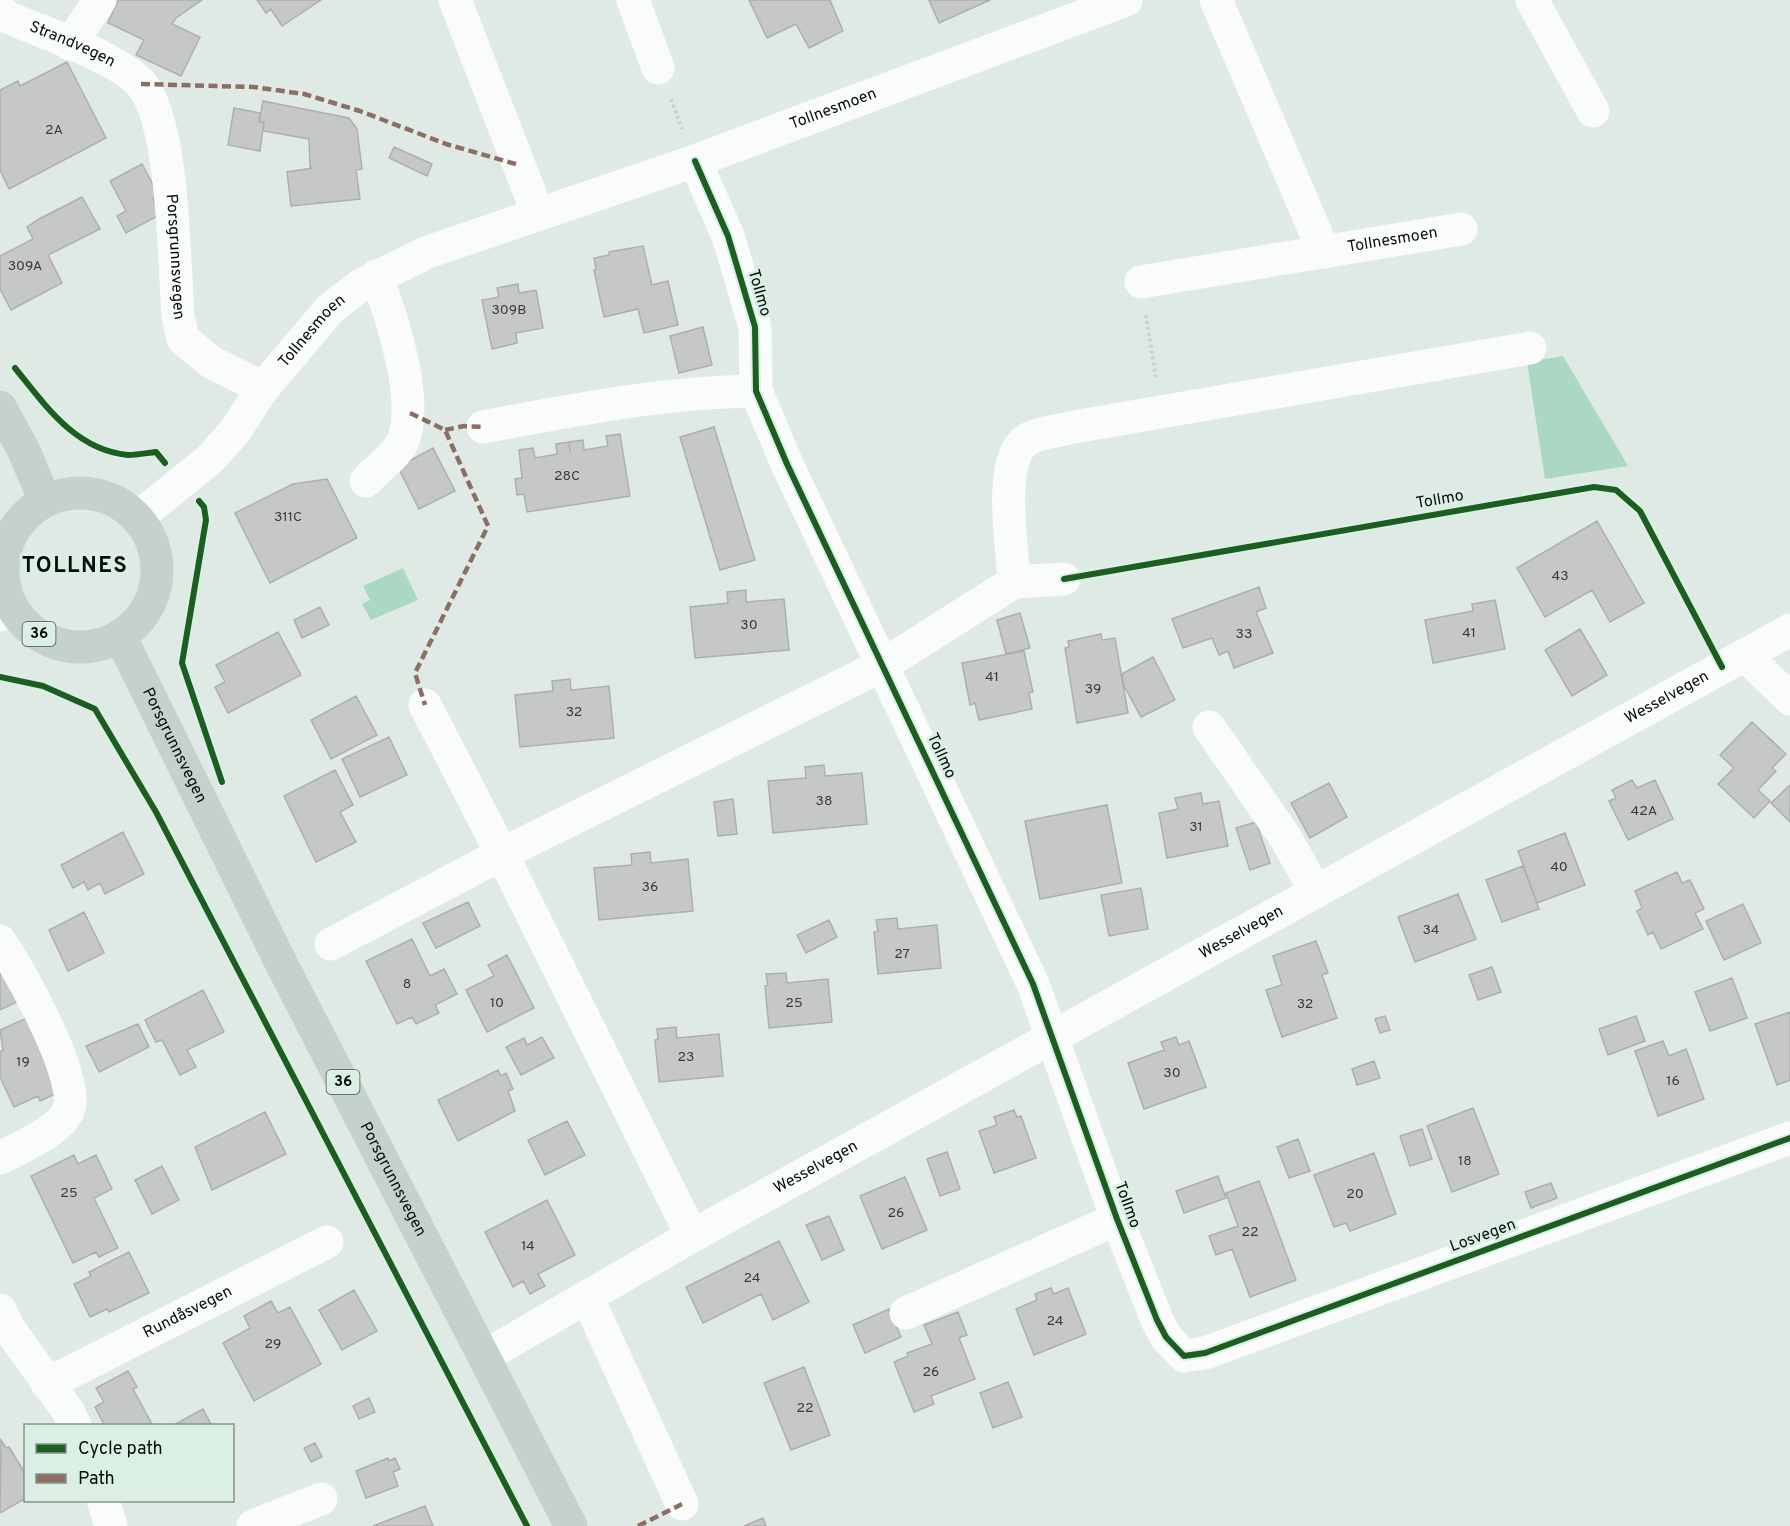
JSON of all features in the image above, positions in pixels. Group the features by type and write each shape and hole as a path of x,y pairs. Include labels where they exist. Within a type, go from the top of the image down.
{"highway":[{"path":"0,407 24,451 45,501"},
{"name":"36","path":"63,494 94,495 122,505 137,518 150,537 157,558 157,581 144,612 120,636 97,645 73,646 57,642 28,627 7,612 3,568 6,548 15,529 28,513 45,501 63,494"},
{"name":"Porsgrunnsvegen","path":"120,636 282,965 571,1526"}],"street":[{"path":"70,44 100,0"},
{"path":"455,0 538,214"},
{"path":"633,0 658,68"},
{"name":"Tollnesmoen","path":"137,518 209,460 235,431 263,388 330,309 376,276 428,252 695,161 1125,0"},
{"name":"Tollnesmoen","path":"1216,0 1324,252"},
{"path":"1532,0 1593,111"},
{"name":"Strandvegen","path":"2,16 114,64 141,84"},
{"name":"Porsgrunnsvegen","path":"141,84 154,106 165,147 178,315 183,339 212,362 263,388"},
{"name":"Tollmo","path":"695,161 728,236 755,327 756,391 787,464 1032,984 1117,1219 1166,1337 1184,1356"},
{"name":"Tollnesmoen","path":"1141,282 1461,229"},
{"path":"366,481 400,446 410,413 397,332 376,276"},
{"path":"1014,582 1009,475 1018,448 1029,438 1161,412 1530,348"},
{"path":"483,427 605,404 726,391 756,391"},
{"path":"331,944 502,854 883,665 1014,582 1064,579"},
{"name":"Wesselvegen","path":"485,1356 692,1236 1790,630"},
{"path":"1745,655 1790,699"},
{"path":"425,705 502,854 692,1236"},
{"path":"1209,727 1285,837 1316,892"},
{"path":"0,940 50,1032 67,1075 70,1107 60,1123 0,1158"},
{"name":"Losvegen","path":"1184,1356 1205,1353 1790,1138"},
{"path":"906,1312 1117,1219"},
{"name":"Rundåsvegen","path":"47,1384 327,1242"},
{"path":"587,1297 682,1504"},
{"path":"0,1310 8,1327 69,1412 75,1424"},
{"path":"253,1526 321,1499"},
{"path":"104,1502 111,1526"}],"path":[{"path":"658,68 695,161"},
{"path":"1141,282 1161,412"}],"green space":[{"path":"1563,356 1628,466 1545,479 1527,362"},
{"path":"403,568 418,600 371,620 362,604 370,600 363,586"}],"building":[{"path":"118,0 202,0 176,18 172,24 200,37 181,76 136,55 144,40 108,23"},
{"path":"257,0 321,0 282,26 271,9 266,13"},
{"path":"749,0 830,0 843,31 809,48 796,24 767,38"},
{"path":"929,0 990,0 939,23"},
{"path":"67,62 106,138 9,189 0,170 0,90 18,81 20,86"},
{"path":"263,101 349,118 357,129 362,169 356,170 360,199 291,206 287,172 313,168 310,167 309,139 263,131 264,122 259,122"},
{"path":"234,108 260,113 259,122 264,122 260,151 228,145"},
{"path":"394,147 432,164 427,176 389,158"},
{"path":"142,164 159,196 153,199 161,214 126,233 117,216 126,211 110,181"},
{"path":"82,197 100,229 48,255 62,283 11,310 0,289 0,256 33,239 27,227"},
{"path":"643,246 652,285 668,281 678,325 644,333 638,309 604,317 594,270 596,269 594,258 609,255 609,252"},
{"path":"518,284 519,293 536,290 543,328 516,333 517,343 492,349 482,300 499,297 497,288"},
{"path":"703,327 712,365 679,373 670,336"},
{"path":"714,427 755,560 720,570 680,437"},
{"path":"620,434 630,496 527,512 524,494 517,495 515,479 522,478 519,450 533,448 535,458 557,454 556,444 583,440 584,450 608,446 606,436"},
{"path":"433,448 455,491 419,509 398,467"},
{"path":"327,479 357,538 270,583 235,513 293,484"},
{"path":"1597,521 1644,603 1610,622 1592,590 1545,617 1517,568"},
{"path":"1259,587 1266,608 1256,612 1273,653 1234,668 1228,651 1219,655 1212,638 1183,648 1172,619"},
{"path":"746,590 746,602 784,599 789,650 695,658 690,607 728,603 727,592"},
{"path":"1495,600 1505,649 1433,663 1425,620 1473,611 1472,604"},
{"path":"320,607 329,625 302,638 294,620"},
{"path":"1020,613 1030,648 1006,654 997,620"},
{"path":"1580,629 1607,675 1572,696 1545,650"},
{"path":"278,632 301,675 228,713 215,687 225,682 216,665"},
{"path":"1101,634 1102,640 1115,638 1128,713 1077,723 1065,648 1069,647 1068,641"},
{"path":"1024,651 1033,692 1029,693 1032,709 979,720 975,703 970,705 962,663"},
{"path":"1153,657 1175,700 1141,717 1124,686 1122,674"},
{"path":"570,679 571,690 609,686 614,738 520,747 515,695 553,691 552,681"},
{"path":"356,696 377,735 331,759 311,720"},
{"path":"1752,722 1786,754 1772,768 1776,771 1758,790 1770,801 1754,818 1718,784 1734,768 1720,755"},
{"path":"389,737 407,775 360,797 342,759"},
{"path":"824,765 825,776 862,773 867,824 773,833 768,781 806,778 805,767"},
{"path":"335,770 353,805 340,812 356,842 316,862 284,796"},
{"path":"1632,780 1637,788 1655,780 1673,819 1628,840 1609,801 1616,798 1612,790"},
{"path":"1329,783 1347,817 1310,838 1291,803"},
{"path":"1790,785 1790,822 1771,803"},
{"path":"1201,793 1203,804 1219,801 1228,846 1167,858 1159,813 1178,809 1175,798"},
{"path":"733,799 737,834 718,836 714,802"},
{"path":"1107,805 1122,883 1040,899 1025,821"},
{"path":"1256,822 1270,863 1250,870 1236,828"},
{"path":"123,832 144,874 105,894 100,883 88,890 84,882 73,888 61,865"},
{"path":"1565,833 1585,885 1537,903 1518,851"},
{"path":"650,852 651,863 688,859 693,911 599,920 594,868 632,865 631,854"},
{"path":"1523,866 1539,909 1502,922 1486,880"},
{"path":"1677,872 1682,883 1690,880 1704,909 1695,913 1703,929 1661,949 1653,932 1648,935 1637,911 1642,908 1635,891"},
{"path":"1141,888 1148,929 1109,936 1101,895"},
{"path":"1458,894 1476,939 1415,962 1398,917"},
{"path":"468,902 480,926 436,948 423,923"},
{"path":"1743,904 1761,943 1724,960 1706,921"},
{"path":"84,912 104,953 68,971 49,930"},
{"path":"897,918 898,929 937,925 941,968 878,974 874,932 878,931 876,920"},
{"path":"829,920 837,937 806,953 797,935"},
{"path":"412,939 430,976 444,969 457,994 435,1005 439,1013 416,1024 412,1017 397,1024 366,961"},
{"path":"1316,941 1328,973 1322,975 1337,1018 1282,1037 1266,990 1282,985 1273,956"},
{"path":"507,955 534,1008 487,1032 466,990 494,976 488,965"},
{"path":"0,965 17,1002 0,1010"},
{"path":"1492,967 1501,992 1478,1000 1469,975"},
{"path":"786,973 787,983 828,979 832,1022 769,1028 766,974"},
{"path":"1732,978 1747,1018 1710,1031 1695,992"},
{"path":"203,990 224,1032 187,1050 196,1067 180,1075 162,1040 156,1042 145,1020"},
{"path":"1790,1012 1790,1080 1777,1085 1755,1024"},
{"path":"1385,1016 1390,1030 1380,1033 1375,1019"},
{"path":"1636,1016 1645,1041 1608,1055 1599,1029"},
{"path":"29,1017 57,1093 40,1101 38,1096 14,1107 0,1077 0,1052 3,1050 0,1030"},
{"path":"138,1024 149,1047 99,1072 86,1046"},
{"path":"676,1027 677,1038 719,1034 723,1076 659,1082 655,1040 658,1039 657,1029"},
{"path":"542,1037 554,1058 521,1075 506,1047 524,1038 527,1045"},
{"path":"1176,1037 1179,1045 1189,1041 1206,1087 1144,1109 1128,1063 1164,1050 1161,1042"},
{"path":"1663,1041 1669,1056 1686,1049 1704,1099 1658,1116 1635,1051"},
{"path":"1374,1061 1380,1078 1357,1085 1352,1069"},
{"path":"498,1070 501,1076 506,1073 513,1089 508,1091 515,1111 458,1141 438,1100"},
{"path":"1473,1108 1499,1174 1452,1192 1427,1126"},
{"path":"1014,1110 1017,1117 1021,1116 1036,1158 994,1173 979,1131 997,1125 994,1117"},
{"path":"265,1112 286,1154 212,1190 195,1147"},
{"path":"567,1121 585,1155 545,1175 528,1140"},
{"path":"1422,1129 1432,1159 1410,1166 1400,1136"},
{"path":"1298,1139 1310,1171 1289,1178 1277,1147"},
{"path":"947,1152 960,1189 940,1196 927,1159"},
{"path":"1374,1153 1396,1214 1350,1231 1346,1223 1334,1227 1314,1175"},
{"path":"74,1155 78,1164 96,1155 112,1189 94,1198 118,1248 99,1257 96,1252 73,1263 31,1176"},
{"path":"162,1166 179,1200 152,1214 135,1180"},
{"path":"1218,1176 1226,1198 1184,1213 1176,1191"},
{"path":"905,1177 927,1230 882,1249 860,1196"},
{"path":"1259,1181 1296,1280 1250,1297 1232,1249 1216,1255 1209,1236 1238,1226 1226,1193"},
{"path":"1551,1183 1557,1198 1531,1208 1525,1192"},
{"path":"547,1200 575,1255 538,1274 545,1286 530,1294 523,1281 513,1287 485,1232"},
{"path":"829,1216 844,1250 822,1260 806,1225"},
{"path":"779,1241 809,1302 773,1320 761,1294 703,1323 686,1287"},
{"path":"129,1252 149,1293 109,1312 107,1309 90,1317 74,1284 91,1276 89,1272"},
{"path":"1051,1288 1054,1294 1068,1288 1086,1334 1034,1355 1016,1309 1037,1300 1035,1294"},
{"path":"354,1290 377,1331 342,1350 319,1310"},
{"path":"271,1301 278,1313 290,1307 321,1364 254,1401 223,1343 250,1328 244,1316"},
{"path":"889,1309 901,1337 865,1353 853,1325"},
{"path":"958,1312 967,1335 959,1338 975,1379 931,1396 934,1404 914,1412 894,1362 908,1356 907,1353 932,1344 924,1325"},
{"path":"804,1367 830,1435 791,1450 764,1383"},
{"path":"128,1371 137,1387 133,1389 152,1424 104,1424 95,1407 104,1402 96,1388"},
{"path":"1008,1382 1022,1417 993,1428 980,1393"},
{"path":"369,1398 375,1412 359,1419 353,1406"},
{"path":"203,1409 211,1424 176,1424"},
{"path":"1,1440 6,1448 9,1447 24,1472 24,1499 0,1513"},
{"path":"315,1443 322,1457 311,1462 304,1448"},
{"path":"388,1458 389,1461 395,1458 400,1469 393,1472 398,1486 366,1498 356,1471"},
{"path":"425,1506 433,1526 373,1526"},
{"path":"763,1518 766,1526 744,1526"}],"marked path":[{"path":"141,84 254,87 304,94 360,111 446,144 519,165"},
{"path":"410,413 445,430 488,526 415,673 425,705"},
{"path":"445,430 464,426 483,427"},
{"path":"638,1526 682,1504"}],"cycle path":[{"path":"695,161 728,236 755,327 756,391 787,464 1033,984 1117,1219 1157,1320 1166,1337 1184,1356 1205,1353 1790,1138"},
{"path":"15,368 50,410 77,435 109,451 128,455 156,452 165,463"},
{"path":"1064,579 1594,487 1616,490 1640,511 1722,667"},
{"path":"199,501 204,507 206,520 182,663 222,782"},
{"path":"0,677 43,686 95,709 156,812 527,1526"}],"district":[{"name":"TOLLNES","path":"75,566"}]}
